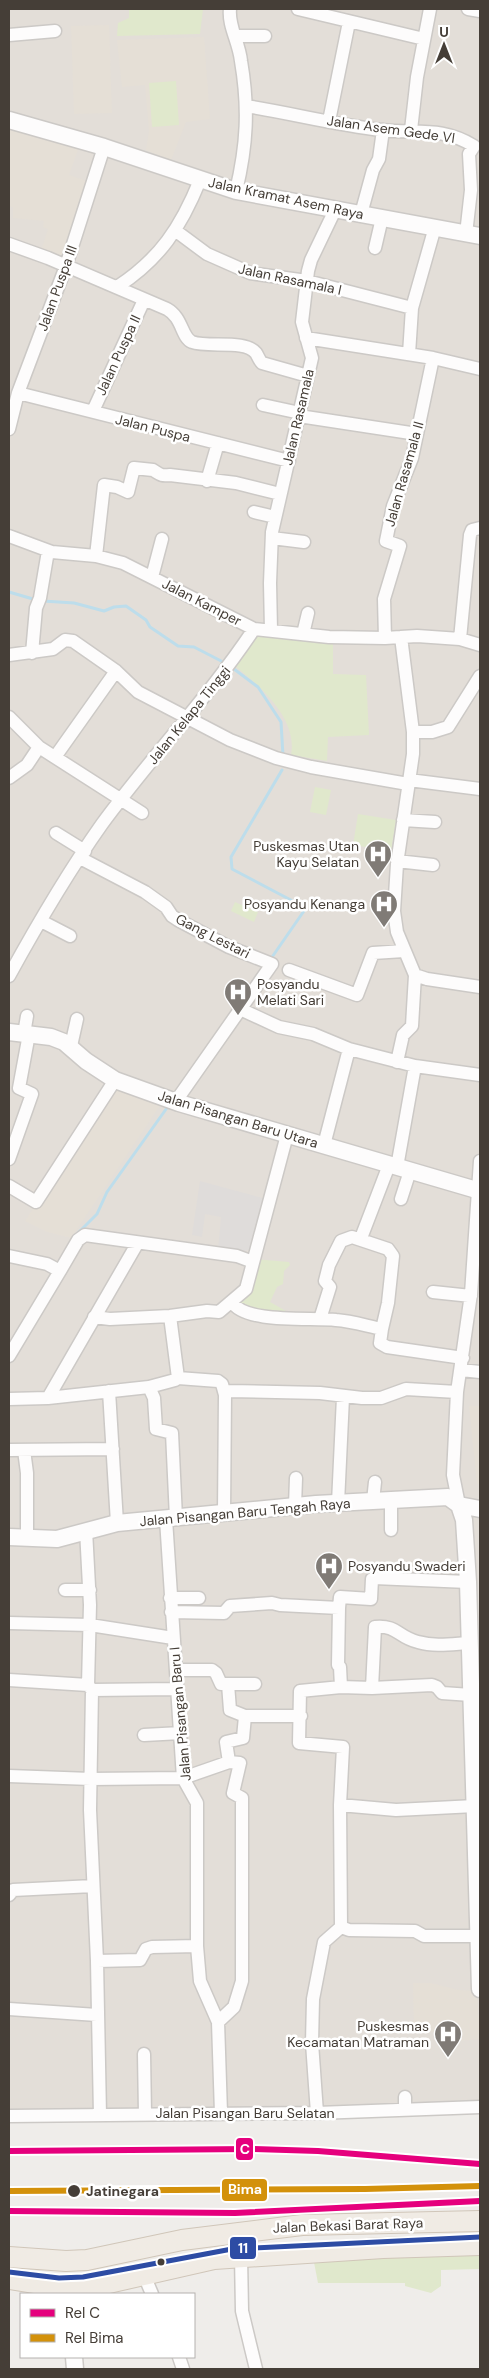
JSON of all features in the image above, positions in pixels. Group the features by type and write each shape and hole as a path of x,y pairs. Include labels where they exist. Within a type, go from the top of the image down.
{"main road":[{"name":"Jalan Bekasi Barat Raya","path":"9,2257 66,2261 87,2260 182,2240 302,2224 480,2221"},
{"name":"Jalan Bekasi Barat Raya","path":"9,2279 72,2292 195,2262 241,2256 480,2245"}],"street":[{"path":"230,9 229,16 238,40 243,68 246,106 245,152 236,191"},
{"path":"298,9 424,39"},
{"path":"411,130 430,9"},
{"path":"468,9 480,11"},
{"path":"329,121 349,22"},
{"path":"9,35 55,31"},
{"path":"235,36 265,36"},
{"name":"Jalan Asem Gede VI","path":"246,106 382,130 411,130 451,135 477,146"},
{"name":"Jalan Kramat Asem Raya","path":"9,120 104,147 236,191 473,235"},
{"path":"361,214 373,170 379,159 382,130"},
{"path":"473,235 469,154 477,146"},
{"name":"Jalan Puspa III","path":"9,429 18,394 66,266 104,147"},
{"path":"117,287 151,261 176,231 200,180"},
{"name":"Jalan Rasamala","path":"271,630 270,583 275,517 312,358 302,322 307,281 311,260 334,210"},
{"path":"375,248 382,218"},
{"path":"409,354 412,308 435,227"},
{"name":"Jalan Rasamala I","path":"176,231 207,254 232,266 262,275 307,281 412,308"},
{"path":"9,244 66,266 100,282 117,287 176,314 187,338 192,342 237,345 256,353 262,363 308,376"},
{"name":"Jalan Puspa II","path":"93,411 144,300"},
{"path":"306,338 433,358 480,369"},
{"name":"Jalan Rasamala II","path":"385,638 384,599 400,546 386,540 388,527 393,506 412,458 433,358"},
{"name":"Jalan Puspa","path":"18,394 42,401 93,411 138,425 288,461"},
{"path":"263,405 300,414 417,434"},
{"path":"207,481 218,443"},
{"path":"96,556 104,488 107,484 128,492 134,468 153,470 158,475 236,483 280,494"},
{"path":"254,512 275,517"},
{"path":"460,638 470,535 472,530 480,528"},
{"name":"Jalan Kamper","path":"9,536 48,551 96,556 123,563 254,629 303,634 385,638 401,636 460,638 480,645"},
{"path":"272,538 304,542"},
{"path":"152,577 162,539"},
{"path":"32,652 36,608 40,598 48,551"},
{"path":"303,634 308,613"},
{"name":"Jalan Kelapa Tinggi","path":"9,976 14,954 41,922 83,854 122,799 229,666 254,629"},
{"path":"397,1062 403,1035 412,1026 415,975 397,932 394,911 397,862 409,782 412,732 401,636"},
{"path":"9,655 53,650 68,639 96,655 138,692 186,719 230,740 276,758 339,773 480,789"},
{"path":"55,757 116,671"},
{"path":"412,732 432,732 448,727 480,676"},
{"path":"9,717 39,747 142,813"},
{"path":"9,778 26,765 39,747"},
{"path":"403,820 435,822"},
{"name":"Gang Lestari","path":"56,833 83,854 145,892 166,907 172,916 178,920 229,947 268,963 240,1008"},
{"path":"397,862 433,865"},
{"path":"41,922 70,936"},
{"path":"289,970 357,995 373,953 404,951"},
{"path":"415,975 428,979 480,987"},
{"path":"172,1100 240,1008 279,1027 313,1034 349,1049 415,1066 480,1075"},
{"path":"9,1159 32,1094 19,1088 20,1033 27,1016"},
{"path":"71,1046 77,1019"},
{"name":"Jalan Pisangan Baru Utara","path":"20,1033 51,1037 71,1046 86,1061 115,1080 172,1100 479,1191"},
{"path":"324,1145 349,1049"},
{"path":"401,1199 399,1168 415,1066"},
{"path":"9,1186 36,1202 115,1080"},
{"path":"94,1317 110,1319 170,1316 208,1311 219,1312 246,1289 287,1135"},
{"path":"480,1161 478,1245 474,1295 457,1392 453,1475 464,1520 472,1581 480,1989"},
{"path":"361,1238 399,1168"},
{"path":"9,1356 55,1268 78,1240 86,1235 120,1239 137,1244 237,1256 253,1262"},
{"path":"320,1319 330,1287 325,1281 334,1254 344,1238 361,1238 388,1249 393,1256 388,1303 380,1343 387,1347 462,1364 480,1372"},
{"path":"48,1398 137,1244"},
{"path":"9,1256 55,1268"},
{"path":"433,1292 474,1295"},
{"path":"232,1302 234,1306 252,1315 337,1320 382,1329"},
{"path":"170,1316 178,1378"},
{"path":"9,1399 48,1398 149,1387 178,1378 218,1380 222,1384 225,1395 224,1512"},
{"name":"Jalan Pisangan Baru I","path":"149,1387 154,1398 156,1429 172,1433 171,1612 183,1778 196,1802 197,1946 200,1981 218,2022 221,2113"},
{"path":"225,1395 231,1390 381,1398 406,1389 457,1392"},
{"path":"109,1391 118,1523"},
{"path":"338,1503 344,1397"},
{"path":"9,1450 113,1450"},
{"path":"24,1450 27,1536"},
{"path":"295,1506 296,1478"},
{"path":"373,1501 374,1482"},
{"path":"391,1530 397,1496"},
{"name":"Jalan Pisangan Baru Tengah Raya","path":"9,1537 27,1536 57,1539 118,1523 224,1512 373,1501 397,1496 448,1497 459,1505 480,1509"},
{"path":"86,1530 90,1590 90,1810 97,1961 100,2115"},
{"path":"341,1687 340,1667 338,1665 340,1598 371,1599 372,1579 374,1578 472,1581"},
{"path":"65,1590 90,1590"},
{"path":"170,1598 199,1598"},
{"path":"171,1612 224,1613 230,1606 272,1603 280,1606 339,1608"},
{"path":"9,1623 90,1625 112,1630 174,1638"},
{"path":"372,1688 374,1627 390,1626 406,1639 434,1645 473,1640"},
{"path":"176,1670 212,1670 216,1673 219,1683 255,1684"},
{"path":"9,1680 90,1688 177,1689"},
{"path":"228,1684 230,1710 244,1716 301,1716"},
{"path":"317,2113 312,2043 313,1999 324,1942 341,1927 340,1805 343,1747 299,1743 300,1691 341,1687 372,1688 432,1685 437,1687 442,1693 474,1704"},
{"path":"229,1762 226,1742 243,1738 244,1716"},
{"path":"144,1735 181,1733"},
{"path":"9,1776 91,1779 183,1778 229,1762 240,1763 233,1793 242,1796 242,1981 234,2006 218,2022"},
{"path":"340,1805 396,1810 475,1806"},
{"path":"9,1895 13,1890 93,1886"},
{"path":"341,1927 349,1930 415,1931 424,1936 479,1936"},
{"path":"97,1961 140,1960 146,1949 152,1947 197,1946"},
{"path":"9,2009 97,2015"},
{"path":"144,2054 145,2114"},
{"path":"405,2097 405,2110"},
{"name":"Jalan Pisangan Baru Selatan","path":"9,2116 317,2113 480,2107"},
{"path":"241,2256 242,2311 256,2369"},
{"path":"144,2275 152,2293"}],"shaded area":[{"path":"9,9 480,9 480,2104 9,2116"},
{"path":"109,25 112,113 74,114 71,26"},
{"path":"204,37 210,119 186,122 171,160 146,150 149,131 145,85 122,87 117,40"},
{"path":"9,125 79,147 69,175 89,182 64,260 41,251 48,229 43,227 44,221 13,218 13,207 9,206"},
{"path":"115,1084 165,1098 71,1238 47,1232 25,1221"},
{"path":"200,1181 266,1199 253,1249 240,1252 218,1250 221,1217 205,1214 202,1237 192,1235"},
{"path":"469,1406 480,1406 480,1483 477,1484"},
{"path":"413,1983 431,1983 458,1990 477,1991 480,2039 445,2042 444,2032 414,2032"}],"green space":[{"path":"129,9 203,9 200,34 117,36 118,23 129,18"},
{"path":"176,81 179,125 152,127 149,83"},
{"path":"259,631 333,639 333,674 366,675 369,735 328,737 327,761 291,755 292,742 283,716 266,693 235,666"},
{"path":"315,787 331,790 326,815 310,812"},
{"path":"358,814 396,820 391,851 353,845"},
{"path":"235,902 258,912 254,922 231,911"},
{"path":"254,1259 289,1262 290,1265 284,1271 283,1284 277,1287 270,1302 286,1311 281,1318 268,1316 231,1300 244,1286"},
{"path":"480,2245 480,2269 441,2270 441,2286 431,2293 405,2286 405,2283 318,2283 312,2252"}],"waterway":[{"path":"9,592 33,599"},
{"path":"43,601 74,603 104,611 114,607 126,606 146,620 150,627 178,646 194,647 225,663"},
{"path":"230,666 258,687 281,722 283,756"},
{"path":"270,960 306,908 232,869 231,857 282,770"},
{"path":"78,1233 97,1214 107,1192 169,1105"}],"rail line":[{"name":"C","path":"9,2151 252,2149 318,2151 480,2164"},
{"name":"Bima","path":"9,2191 365,2189 480,2186"},
{"name":"C","path":"9,2211 235,2213 480,2201"}],"transit line":[{"name":"11","path":"9,2272 59,2278 83,2277 232,2249 480,2237"}],"place":[{"name":"Puskesmas Utan Kayu Selatan","path":"378,878"},
{"name":"Posyandu Kenanga","path":"384,928"},
{"name":"Posyandu Melati Sari","path":"238,1016"},
{"name":"Posyandu Swaderi","path":"329,1590"},
{"name":"Puskesmas Kecamatan Matraman","path":"448,2058"},
{"name":"Jatinegara","path":"74,2191"}]}
